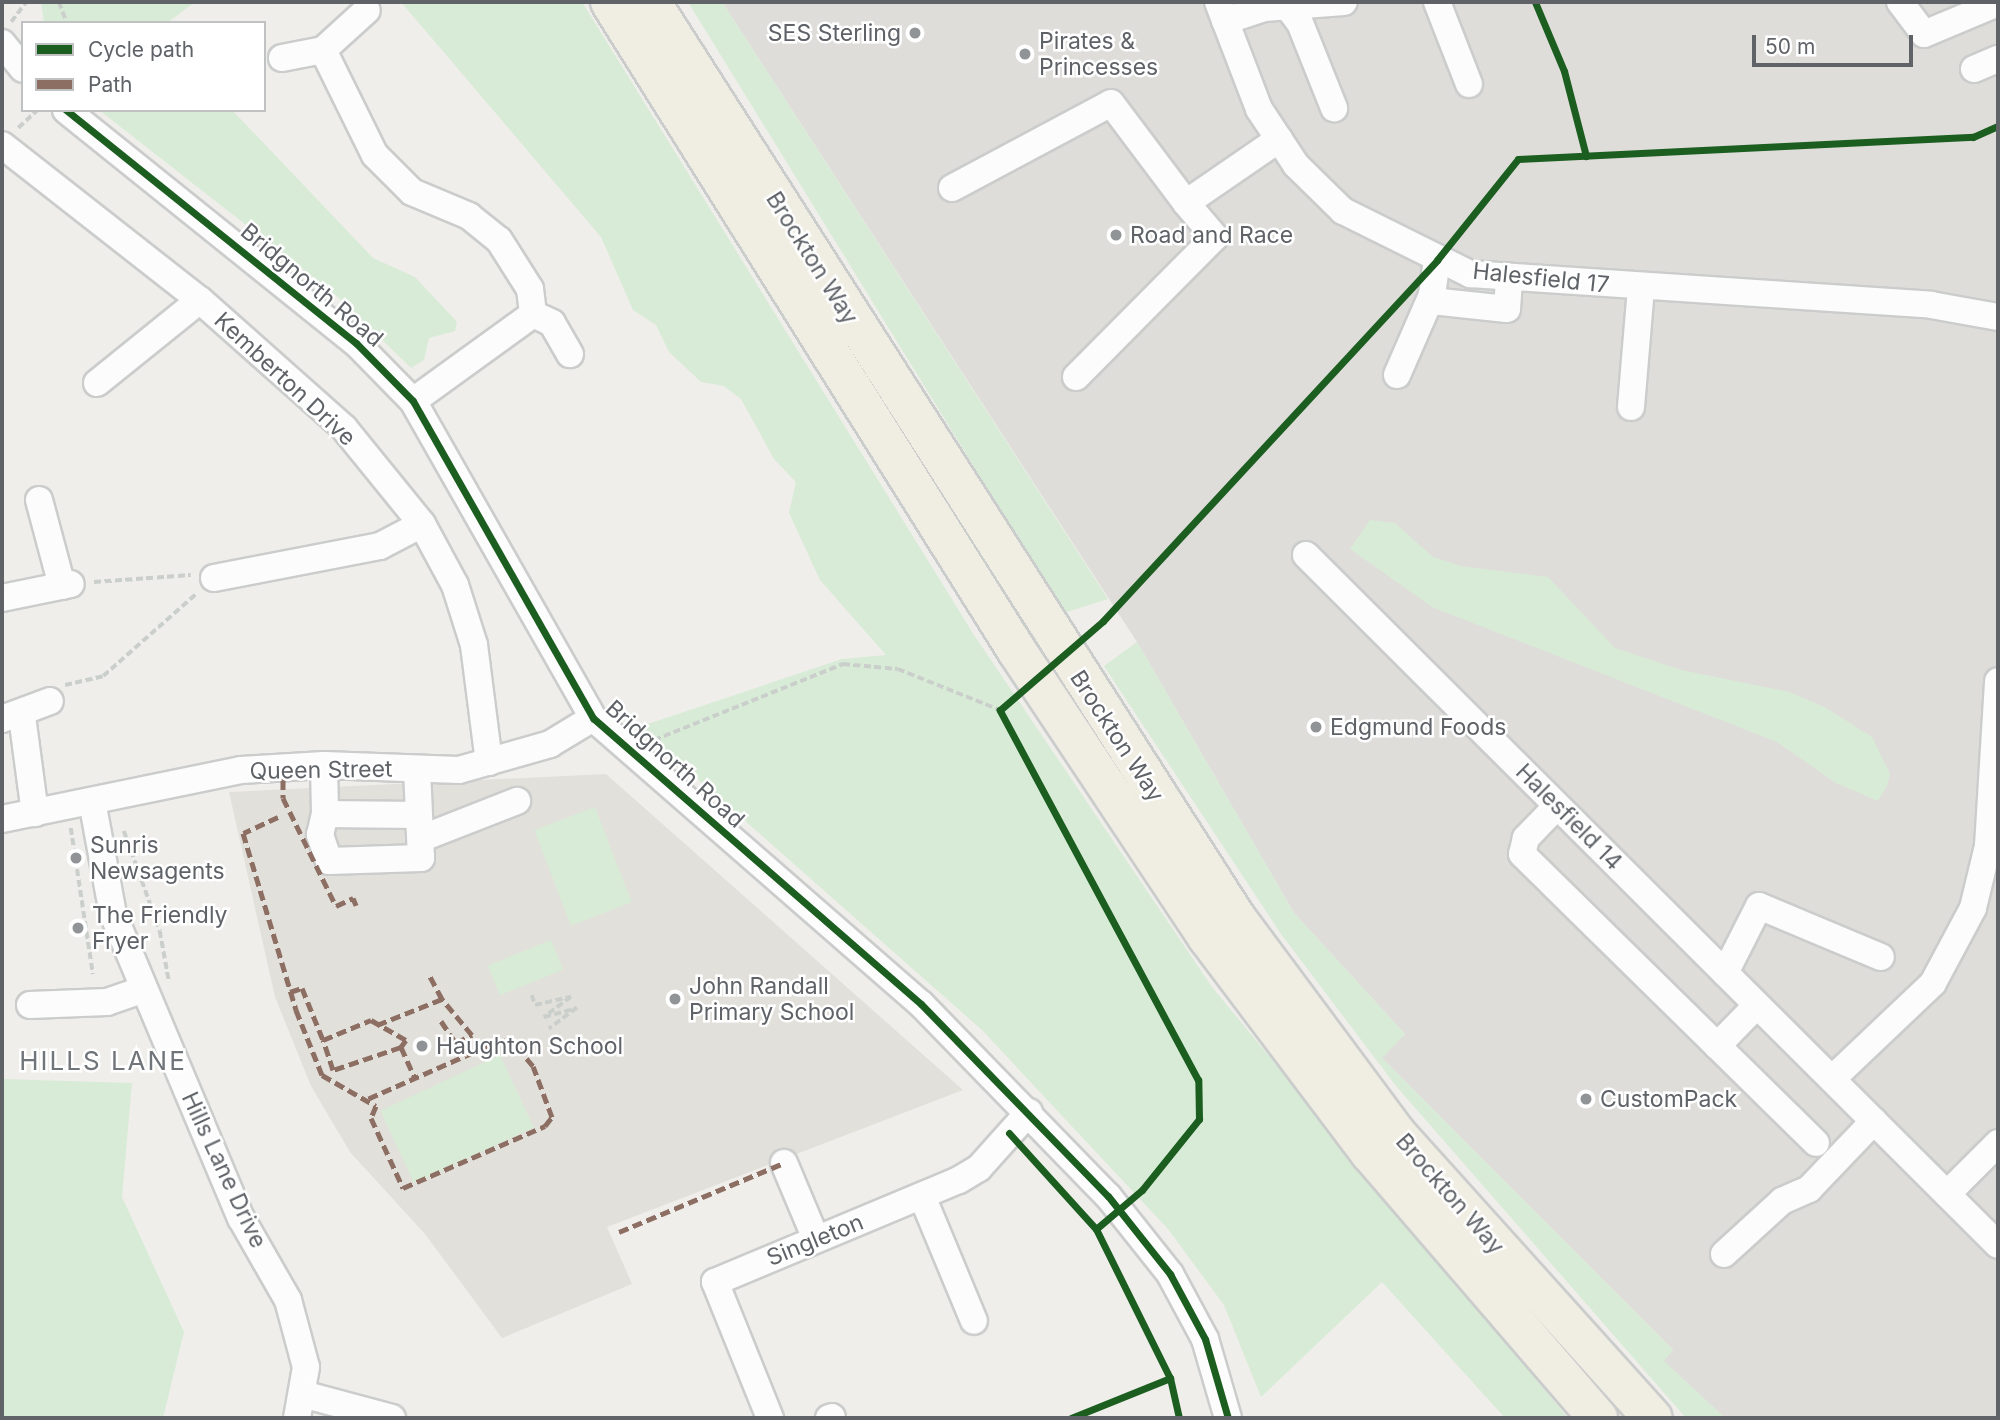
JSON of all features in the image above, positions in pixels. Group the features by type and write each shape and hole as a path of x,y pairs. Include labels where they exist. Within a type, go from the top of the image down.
{"highway":[{"name":"Brockton Way","path":"610,2 1017,651 1207,937 1370,1153 1540,1358 1598,1418"},
{"name":"Brockton Way","path":"651,2 1235,916 1397,1134 1653,1418"}],"street":[{"path":"1221,11 1343,2"},
{"path":"1437,2 1469,84"},
{"path":"1900,2 1924,34 1998,3"},
{"path":"1285,5 1300,23 1334,108"},
{"path":"282,58 323,50 367,10"},
{"name":"Halesfield 17","path":"1221,11 1259,109 1279,139 1343,211 1437,260 1470,274 1931,305 1998,317"},
{"path":"2,43 21,67"},
{"path":"323,50 375,155 412,192 469,216 499,240 530,289 533,314"},
{"path":"952,188 1111,103 1215,237 1076,377"},
{"name":"Bridgnorth Road","path":"70,114 356,342 413,401 593,718 626,752 921,1004 1029,1112 1170,1273 1206,1339 1228,1418"},
{"name":"Kemberton Drive","path":"6,134 200,300 344,429 422,523 455,585 474,645 489,762"},
{"path":"1186,203 1279,139"},
{"path":"1397,374 1432,295 1437,260"},
{"path":"1432,295 1441,302 1507,309 1508,278"},
{"path":"1631,407 1641,287"},
{"path":"97,383 200,300"},
{"path":"533,314 552,323 570,354"},
{"path":"413,401 533,314"},
{"path":"2,598 66,585 51,548 39,500"},
{"path":"214,578 380,545 422,523"},
{"name":"Halesfield 14","path":"1306,555 1998,1245"},
{"path":"1832,1079 1933,983 1973,908 1988,846 1998,698"},
{"path":"35,813 12,717 50,701"},
{"name":"Queen Street","path":"2,819 241,770 324,765 417,770 489,762 550,744 593,718"},
{"path":"324,765 325,814 320,835 329,861 421,858 417,770"},
{"name":"Hills Lane Drive","path":"92,801 113,914 157,988 241,1217 288,1300 306,1367 301,1407"},
{"path":"325,814 421,826 517,802"},
{"path":"1557,806 1526,838 1522,854 1816,1143"},
{"path":"1725,973 1759,906 1881,957"},
{"path":"30,1005 107,1002 157,988"},
{"path":"1717,1046 1757,1005"},
{"name":"Singleton","path":"770,1418 715,1282 922,1196 979,1168 1029,1112"},
{"path":"1724,1254 1782,1201 1809,1189 1874,1121"},
{"path":"1948,1194 1994,1158"},
{"path":"784,1163 816,1239"},
{"path":"922,1196 974,1321"},
{"path":"301,1407 392,1418"}],"path":[{"path":"2,28 20,16 26,2"},
{"path":"59,2 66,21"},
{"path":"6,134 18,128 35,112"},
{"path":"66,585 184,574 214,578"},
{"path":"50,701 55,688 103,676 214,578"},
{"path":"626,752 843,664 898,669 1000,710 1006,723"},
{"path":"1000,710 1008,703"},
{"path":"121,822 160,931 157,988"},
{"path":"71,826 93,974"},
{"path":"533,995 535,1005 571,997 544,1017 577,1008 549,1029"}],"shaded area":[{"path":"722,2 1998,2 1998,1418 1725,1418 1663,1361 1673,1350 1381,1057 1405,1034 1294,913 1137,642"},
{"path":"606,774 963,1090 607,1227 632,1284 502,1338 425,1234 350,1152 311,1086 275,997 229,792"}],"green space":[{"path":"41,2 195,2 170,21 44,21"},
{"path":"401,2 582,2 974,635 1212,987 1568,1418 1505,1418 1382,1282 1261,1397 1224,1305 1168,1229 982,1030 639,727 842,659 886,655 820,580 789,513 796,482 774,459 741,399 724,386 701,382 669,352 656,325 633,310 601,237"},
{"path":"688,2 722,2 1108,599 1064,613"},
{"path":"102,112 234,112 373,258 415,277 457,322 455,331 429,338 424,360 411,368 338,297"},
{"path":"1370,520 1395,523 1433,557 1461,566 1548,577 1615,648 1681,670 1790,692 1826,708 1872,737 1890,774 1887,786 1878,801 1836,783 1777,742 1432,607 1350,549"},
{"path":"1137,642 1294,913 1405,1034 1382,1058 1673,1350 1664,1361 1725,1418 1686,1418 1396,1086 1281,934 1104,666"},
{"path":"595,807 632,902 571,926 534,830"},
{"path":"551,940 563,970 500,995 488,965"},
{"path":"500,1055 534,1128 414,1183 380,1111"},
{"path":"2,1079 132,1083 122,1197 184,1332 163,1418 2,1418"}],"marked path":[{"path":"262,770 283,779 283,798 336,906 353,898 356,905"},
{"path":"278,817 243,833 296,1010 322,1075 376,1106 371,1118 403,1188 545,1126 552,1117 533,1066 513,1042 501,1040 367,1099"},
{"path":"377,1025 442,999 429,975"},
{"path":"290,992 302,988 323,1040"},
{"path":"441,1021 456,1043 472,1035 442,999"},
{"path":"371,1020 406,1040 401,1047 333,1070 323,1040 371,1020"},
{"path":"401,1047 415,1078"},
{"path":"619,1232 784,1163"}],"cycle path":[{"path":"1535,2 1564,71 1586,156"},
{"path":"68,112 356,343 413,401 593,718 921,1004 1108,1196 1170,1274 1205,1339 1228,1418"},
{"path":"1096,1229 1142,1190 1199,1119 1198,1080 1000,710 1103,621 1437,260 1518,159 1973,137 1998,126"},
{"path":"1009,1133 1096,1229 1170,1378 1179,1418"},
{"path":"1071,1418 1170,1378"}],"place":[{"name":"SES Sterling","path":"915,33"},
{"name":"Pirates & Princesses","path":"1025,54"},
{"name":"Road and Race","path":"1116,235"},
{"name":"Edgmund Foods","path":"1316,727"},
{"name":"Sunris Newsagents","path":"76,858"},
{"name":"The Friendly Fryer","path":"78,928"},
{"name":"John Randall Primary School","path":"675,999"},
{"name":"Haughton School","path":"422,1046"},
{"name":"CustomPack","path":"1586,1099"}],"district":[{"name":"HILLS LANE","path":"103,1061"}]}
